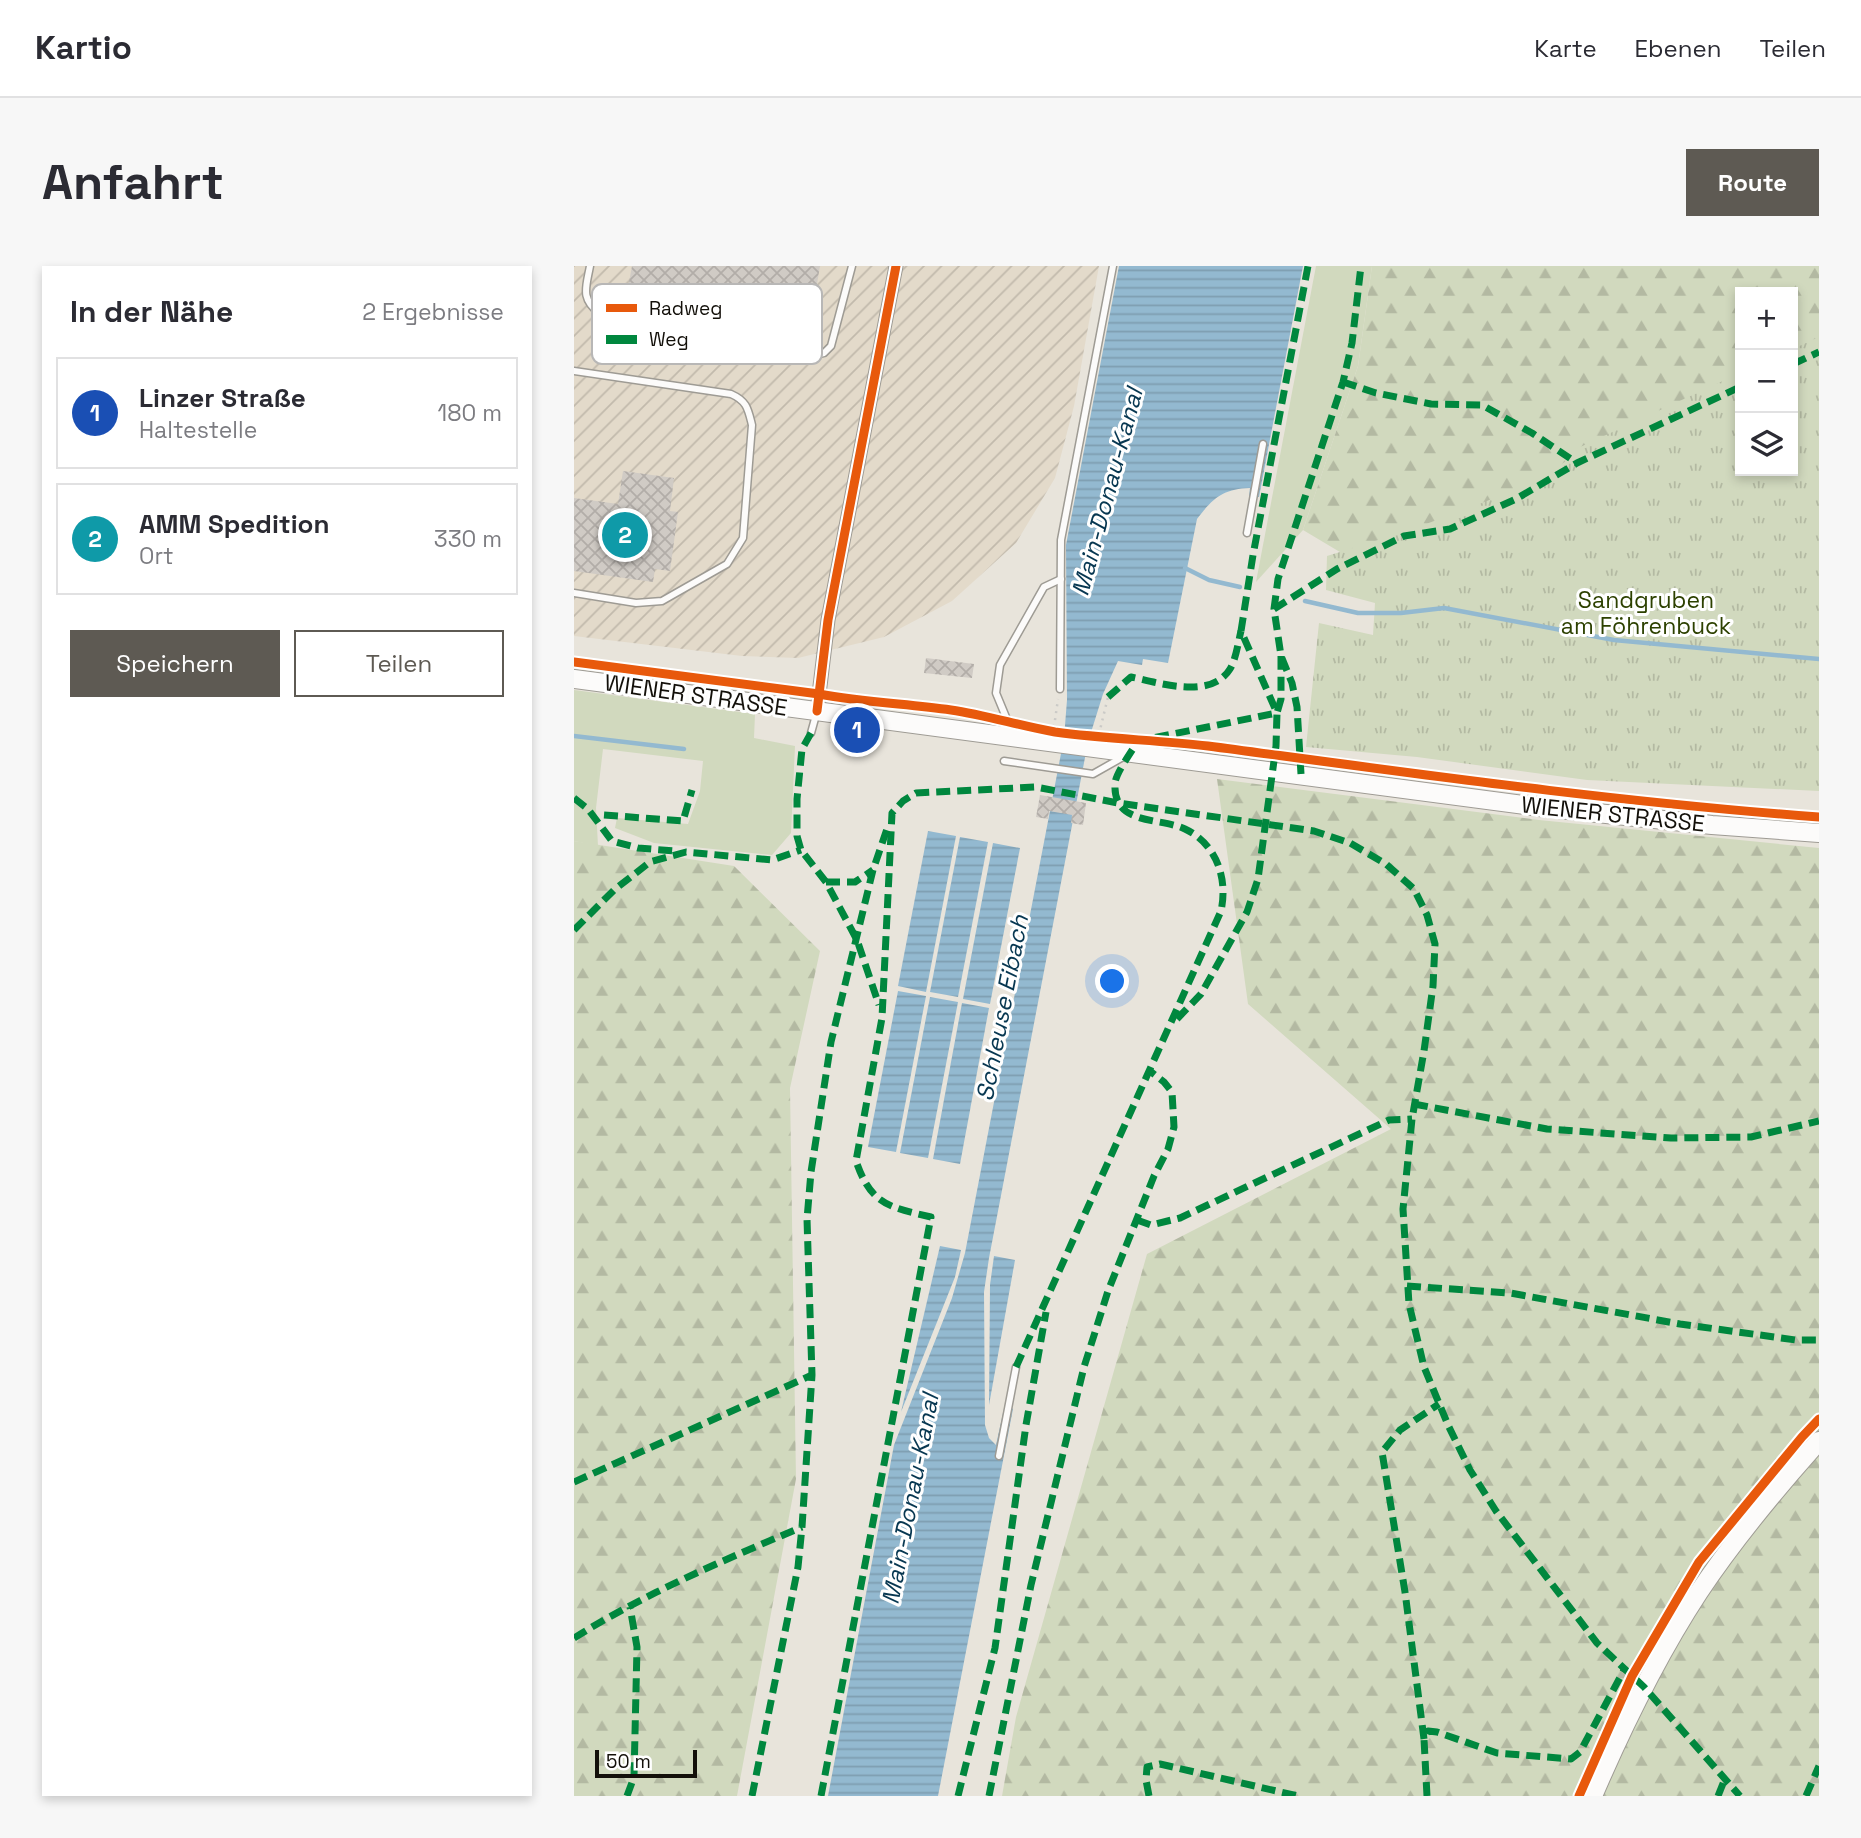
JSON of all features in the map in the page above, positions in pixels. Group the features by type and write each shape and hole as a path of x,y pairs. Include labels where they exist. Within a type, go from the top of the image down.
{"main road":[{"name":"WIENER STRASSE","path":"574,679 1008,736 1098,742 1131,752 1539,807 1819,833"},
{"path":"1593,1796 1644,1687 1698,1593 1744,1529 1819,1441"}],"street":[{"path":"817,711 828,620 896,266"}],"lane":[{"path":"590,266 585,295 592,308"},
{"path":"822,354 831,346 852,266"},
{"path":"1060,689 1061,541 1113,266"},
{"path":"574,371 731,394 741,399 748,410 752,425 743,538 727,564 662,601 636,603 574,593"},
{"path":"1247,533 1263,444"},
{"path":"1008,736 1008,722 996,693 999,665 1044,587 1061,579"},
{"path":"811,733 817,711"},
{"path":"1004,761 1093,774 1131,752"},
{"path":"999,1456 1016,1367"}],"path":[{"path":"1053,737 1060,689"},
{"path":"1098,742 1108,697"}],"shaded area":[{"path":"574,266 1099,266 1074,406 1055,478 1016,543 952,601 884,637 798,658 742,656 574,636"}],"green space":[{"path":"1316,266 1372,266 1358,366 1303,530 1256,582"},
{"path":"1372,266 1819,266 1819,349 1798,359 1798,287 1735,287 1735,387 1365,567 1303,530 1358,366"},
{"name":"Sandgruben am Föhrenbuck","path":"1819,337 1819,791 1587,780 1417,757 1306,747 1319,623 1373,635 1375,603 1326,590 1327,556 1463,511 1502,495 1564,463 1578,448 1735,375 1735,476 1798,476 1798,347"},
{"path":"574,690 755,714 754,738 795,746 791,833 772,855 654,843 615,828 617,818 688,824 700,791 703,761 603,749 596,808 598,846 574,841"},
{"path":"1217,779 1539,820 1819,848 1819,1796 1002,1796 1016,1717 1147,1254 1391,1129 1248,1004"},
{"path":"574,841 734,866 820,951 790,1088 796,1479 737,1796 574,1796"}],"water":[{"name":"Main-Donau-Kanal","path":"1119,266 1303,266 1259,497 1249,496 1250,488 1233,490 1214,500 1197,519 1168,663 1143,659 1142,665 1118,661 1103,694 1088,742 984,1292 985,1425 989,1438 996,1445 1005,1404 1013,1409 938,1796 828,1796 894,1445 952,1298 965,1253 1064,738 1067,700 1066,545"},
{"path":"928,831 956,836 926,992 898,986"},
{"path":"960,837 988,842 958,997 930,992"},
{"path":"993,843 1020,848 990,1004 963,999"},
{"path":"898,991 926,996 896,1152 868,1147"},
{"path":"930,997 958,1002 928,1158 900,1153"},
{"path":"962,1003 989,1008 960,1164 933,1159"},
{"path":"940,1246 961,1250 955,1277 901,1412"},
{"path":"994,1256 1015,1260 989,1405 990,1285"}],"building":[{"path":"632,266 820,266 817,284 629,284"},
{"path":"623,471 674,478 670,511 678,512 670,571 655,569 653,582 574,571 574,498 618,504"},
{"path":"926,658 974,664 972,678 924,673"},
{"path":"1040,795 1086,803 1083,825 1071,823 1072,815 1049,811 1048,819 1036,817"}],"waterway":[{"path":"1185,568 1209,580 1240,587"},
{"path":"1305,601 1358,613 1401,613 1444,608 1614,640 1819,659"},
{"path":"574,736 684,749"}],"marked path":[{"path":"1177,1019 1201,994 1247,912 1258,879 1276,746 1277,713 1241,631 1308,266"},
{"path":"1301,774 1297,707 1292,683 1281,656 1274,609 1278,579 1343,382 1352,343 1361,266"},
{"path":"1798,362 1819,352"},
{"path":"1343,382 1376,393 1431,404 1482,405 1532,433 1577,463"},
{"path":"1274,609 1337,569 1404,536 1450,529 1516,499 1577,463 1735,389"},
{"path":"1108,697 1131,677 1184,687 1211,684 1230,669 1241,631"},
{"path":"1016,1367 1221,911 1221,875 1218,864 1205,844 1185,829 1130,814 1116,798 1116,780 1138,741 1277,713 1281,699 1281,656"},
{"path":"811,733 802,749 797,799 797,836 801,850 826,882 857,940 879,1005"},
{"path":"821,1796 931,1217 883,1202 868,1187 856,1161 882,1018 892,813 903,801 916,793 1036,787 1118,803 1314,831 1350,843 1386,864 1414,889 1427,915 1435,944 1433,986 1412,1119 1403,1209 1409,1304 1424,1367 1470,1470 1496,1511 1597,1643 1644,1687 1740,1796"},
{"path":"604,815 683,821 692,790"},
{"path":"574,798 588,809 612,841 638,848 675,851"},
{"path":"752,1796 798,1567 802,1527 812,1375 807,1219 811,1172 831,1042 873,870 888,826"},
{"path":"574,930 614,890 650,862 686,852 772,860 801,850"},
{"path":"826,882 855,882 873,870"},
{"path":"989,1796 1031,1585 1084,1367 1108,1291 1154,1176 1168,1149 1174,1127 1172,1092 1150,1071"},
{"path":"1414,1104 1547,1129 1671,1138 1751,1137 1819,1121"},
{"path":"1137,1220 1151,1225 1180,1218 1389,1120 1412,1119"},
{"path":"1407,1286 1510,1293 1680,1324 1796,1340 1819,1340"},
{"path":"958,1796 995,1648 1026,1425 1046,1312"},
{"path":"574,1482 812,1375"},
{"path":"1424,1739 1405,1592 1382,1452 1400,1430 1439,1404"},
{"path":"574,1638 657,1592 802,1527"},
{"path":"627,1796 634,1777 637,1647 630,1607"},
{"path":"1427,1796 1424,1739 1428,1731 1497,1753 1571,1759 1580,1752 1624,1670"},
{"path":"1149,1796 1147,1767 1160,1764 1298,1796"},
{"path":"1806,1796 1819,1766"},
{"path":"1718,1796 1724,1781"}],"cycle path":[{"path":"817,711 828,620 896,266"},
{"path":"574,662 951,710 1055,732 1208,746 1590,795 1819,817"},
{"path":"1579,1796 1632,1676 1699,1562 1819,1419"}],"place":[{"name":"AMM Spedition","path":"625,535"},
{"name":"Linzer Straße","path":"857,730"}],"water label":[{"name":"Schleuse Eibach","path":"1002,1008"}]}
